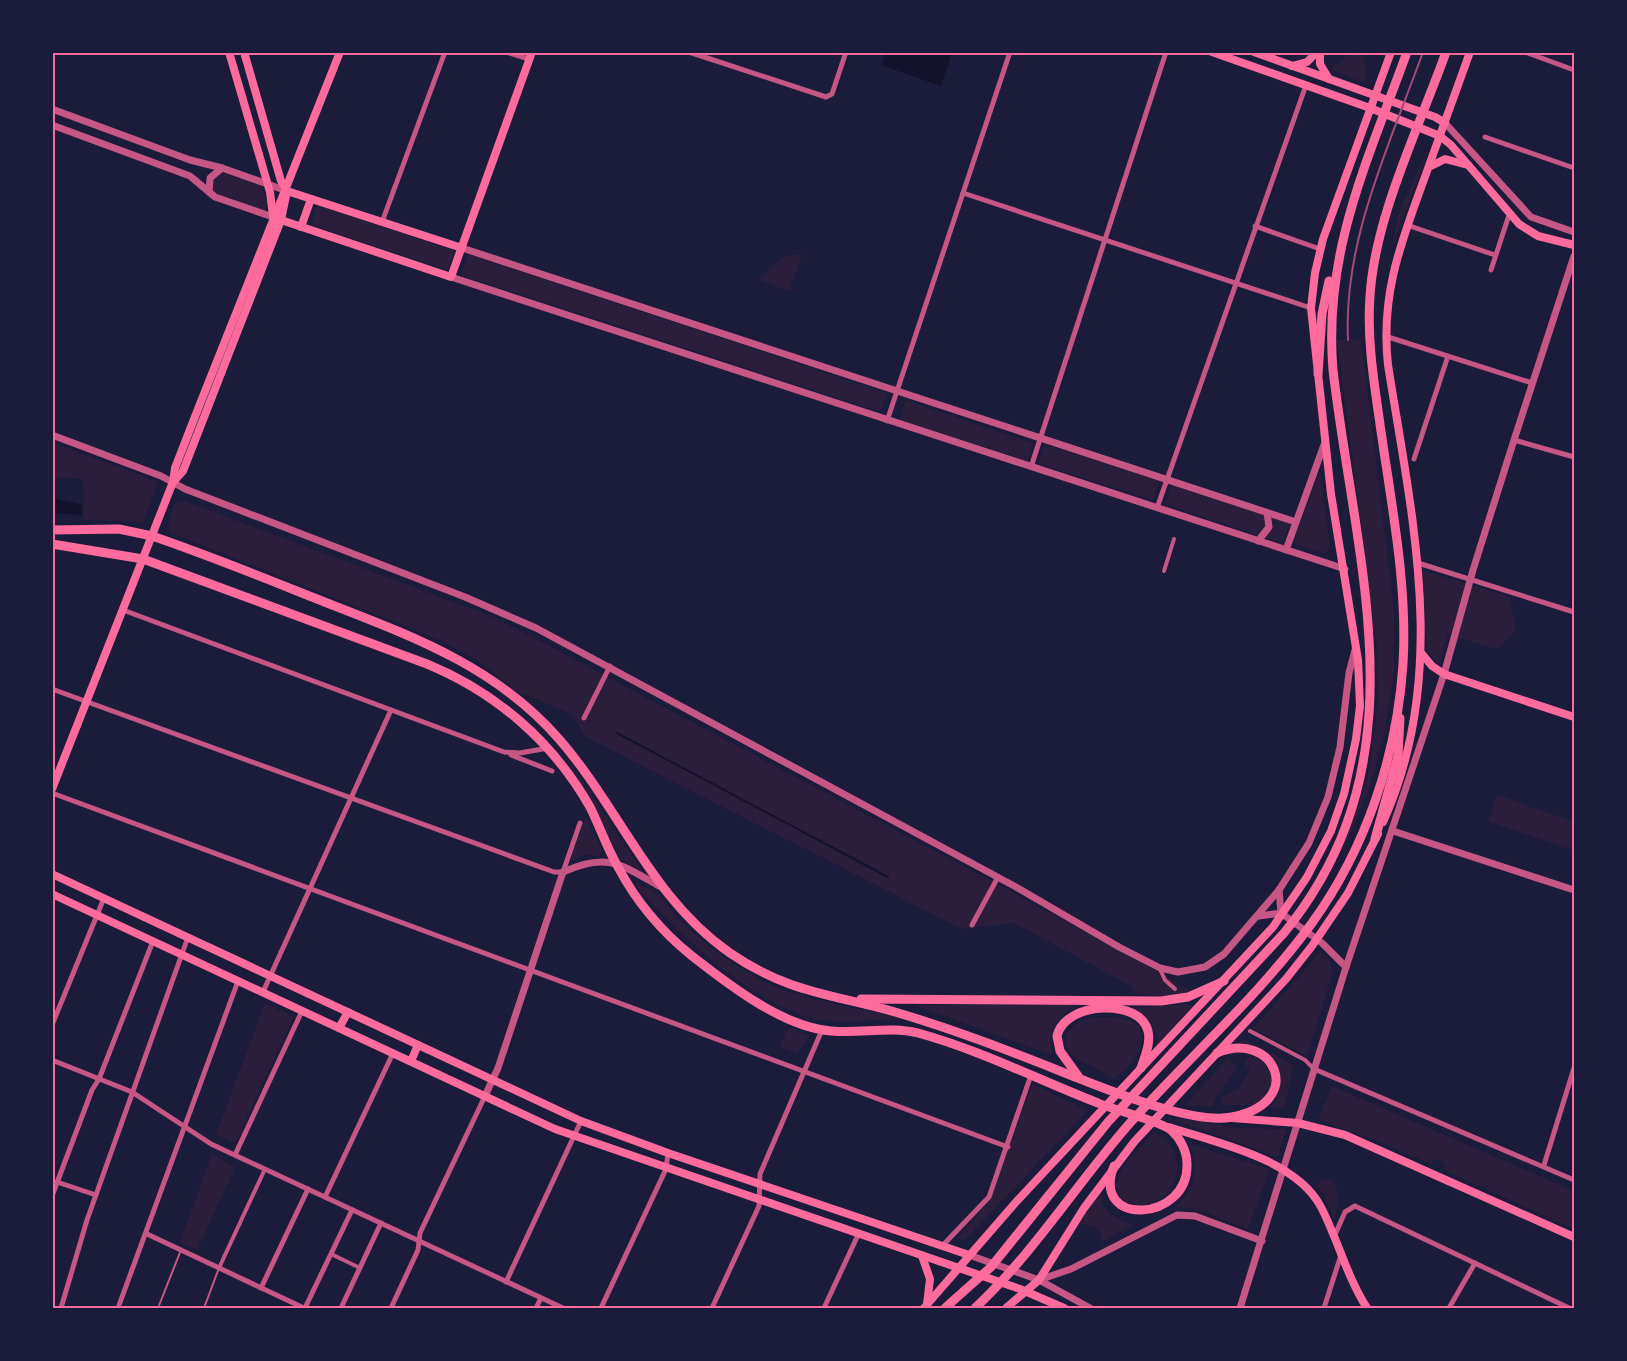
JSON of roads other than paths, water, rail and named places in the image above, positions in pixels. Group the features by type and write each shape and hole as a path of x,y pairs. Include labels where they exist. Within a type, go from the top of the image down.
{"highway":[{"path":"1318,374 1323,306 1352,203 1407,52"},
{"path":"975,1308 1020,1260 1128,1126 1257,990 1301,937 1337,884 1366,824 1389,755 1403,662 1402,600 1371,363 1372,270 1386,217 1446,52"},
{"path":"945,1308 1005,1250 1108,1122 1300,914 1330,861 1351,811 1365,759 1372,702 1370,643 1332,351 1331,312 1338,253"},
{"path":"52,531 119,530 152,536 422,640 460,658 496,681 536,714 570,752 660,886 701,931 744,963 787,984 926,1022 1174,1110 1231,1118 1269,1100 1275,1091 1276,1075 1268,1060 1250,1049 1234,1047 1217,1053"},
{"path":"52,544 143,559 443,671 500,704 548,748 582,794 616,864 648,912 690,954 778,1014 795,1023 822,1030 907,1031 1031,1075 1108,1107 1168,1127 1184,1148 1187,1168 1182,1187 1167,1202 1144,1212 1121,1205 1113,1196 1109,1185 1113,1166"},
{"path":"1375,839 1398,756 1401,724 1398,704"},
{"path":"837,999 1155,1002 1188,997 1224,981"},
{"path":"1082,1079 1065,1060 1057,1041 1064,1022 1083,1011 1121,1011 1141,1019 1146,1025 1149,1036 1141,1068"}],"main road":[{"path":"229,52 277,219"},
{"path":"244,52 277,166 287,191 462,248"},
{"path":"52,791 173,482 175,468 237,320 340,52"},
{"path":"1212,52 1429,130 1440,136 1468,165 1509,215 1532,233 1575,245"},
{"path":"1254,52 1435,117 1445,123"},
{"path":"1292,66 1307,62 1318,52"},
{"path":"1318,52 1320,64 1329,79"},
{"path":"926,1307 969,1255 1097,1114 1273,927 1323,847 1349,775 1360,706 1356,645 1331,494 1311,308 1320,249 1374,110 1391,52"},
{"path":"1006,1308 1040,1280 1113,1166 1312,946 1348,893 1396,790 1416,711 1422,654 1418,563 1385,336 1390,282 1407,225 1470,52"},
{"path":"277,219 451,277 531,56"},
{"path":"1429,167 1445,159 1468,165"},
{"path":"277,166 287,170 295,168"},
{"path":"301,227 311,199"},
{"path":"173,482 183,471 237,320"},
{"path":"198,409 206,412"},
{"path":"1422,654 1432,666 1444,674 1575,717"},
{"path":"52,874 581,1121 668,1153 969,1255"},
{"path":"52,894 574,1137 959,1268 1064,1308"},
{"path":"339,1028 348,1012"},
{"path":"411,1061 418,1045"},
{"path":"1231,1118 1298,1123 1361,1141 1575,1237"},
{"path":"1168,1127 1285,1170 1312,1194 1367,1308"},
{"path":"837,1227 842,1212"},
{"path":"922,1256 930,1279 926,1307"}],"street":[{"path":"382,222 445,52"},
{"path":"506,52 531,56"},
{"path":"690,53 830,97 846,52"},
{"path":"887,421 1010,52"},
{"path":"1030,467 1166,52"},
{"path":"1525,52 1575,70"},
{"path":"1157,508 1306,85"},
{"path":"52,110 190,160 222,168 287,191"},
{"path":"1445,123 1531,217 1575,232"},
{"path":"52,124 193,177 209,193 219,199 277,219"},
{"path":"1485,137 1575,168"},
{"path":"209,193 210,177 222,168"},
{"path":"963,193 1311,308"},
{"path":"1491,270 1509,215"},
{"path":"1255,225 1320,249"},
{"path":"1407,225 1496,255"},
{"path":"462,248 1296,522"},
{"path":"1240,1308 1285,1170 1314,1069 1444,674 1514,440 1575,256"},
{"path":"451,277 1345,569"},
{"path":"1385,336 1533,383"},
{"path":"1414,459 1448,356"},
{"path":"52,435 173,482 301,536 502,612 610,666 1160,968 1188,971 1209,965 1224,954 1279,890 1309,843 1328,797 1340,747 1349,673 1356,645"},
{"path":"1286,550 1325,439"},
{"path":"1514,440 1575,457"},
{"path":"1258,541 1269,527 1267,513"},
{"path":"1164,571 1174,539"},
{"path":"1418,563 1575,612"},
{"path":"123,610 552,771"},
{"path":"584,718 610,666"},
{"path":"52,688 551,871 563,872 586,862 616,864 660,886"},
{"path":"263,992 391,710"},
{"path":"504,752 520,753 548,748"},
{"path":"52,791 1008,1147"},
{"path":"391,1308 418,1250 420,1233 494,1080 580,823"},
{"path":"1393,831 1575,890"},
{"path":"972,925 998,877"},
{"path":"1279,890 1284,911 1329,948 1347,967"},
{"path":"52,1025 104,898"},
{"path":"1256,917 1284,911"},
{"path":"61,1308 96,1195 188,937"},
{"path":"52,1196 92,1090 99,1079 153,941"},
{"path":"1160,968 1165,980 1175,989"},
{"path":"118,1308 238,981"},
{"path":"235,1155 302,1011"},
{"path":"712,1308 757,1210 760,1174 822,1030"},
{"path":"1250,1030 1305,1060 1314,1069 1575,1180"},
{"path":"325,1197 393,1053"},
{"path":"52,1060 132,1092 185,1129 235,1155 563,1308"},
{"path":"1544,1165 1575,1068"},
{"path":"943,1245 989,1197 1031,1075"},
{"path":"506,1282 581,1121"},
{"path":"601,1308 666,1169 668,1153"},
{"path":"219,1268 265,1169"},
{"path":"57,1182 96,1195"},
{"path":"261,1288 308,1189"},
{"path":"1334,1237 1345,1212 1355,1206 1571,1308 1575,1304"},
{"path":"147,1234 305,1308 352,1210"},
{"path":"1040,1280 1071,1269 1177,1215 1195,1216 1262,1241"},
{"path":"341,1308 381,1223"},
{"path":"824,1308 858,1235"},
{"path":"331,1254 360,1268"},
{"path":"969,1255 1040,1280 1090,1308"},
{"path":"1324,1308 1341,1255"},
{"path":"1449,1308 1475,1263"},
{"path":"536,1308 541,1298"}],"lane":[{"path":"158,1308 181,1250"},
{"path":"204,1308 219,1268"}],"waterway":[{"path":"617,733 888,877"}],"railway":[{"path":"1348,340 1348,303 1361,229 1383,157 1423,52"}]}
